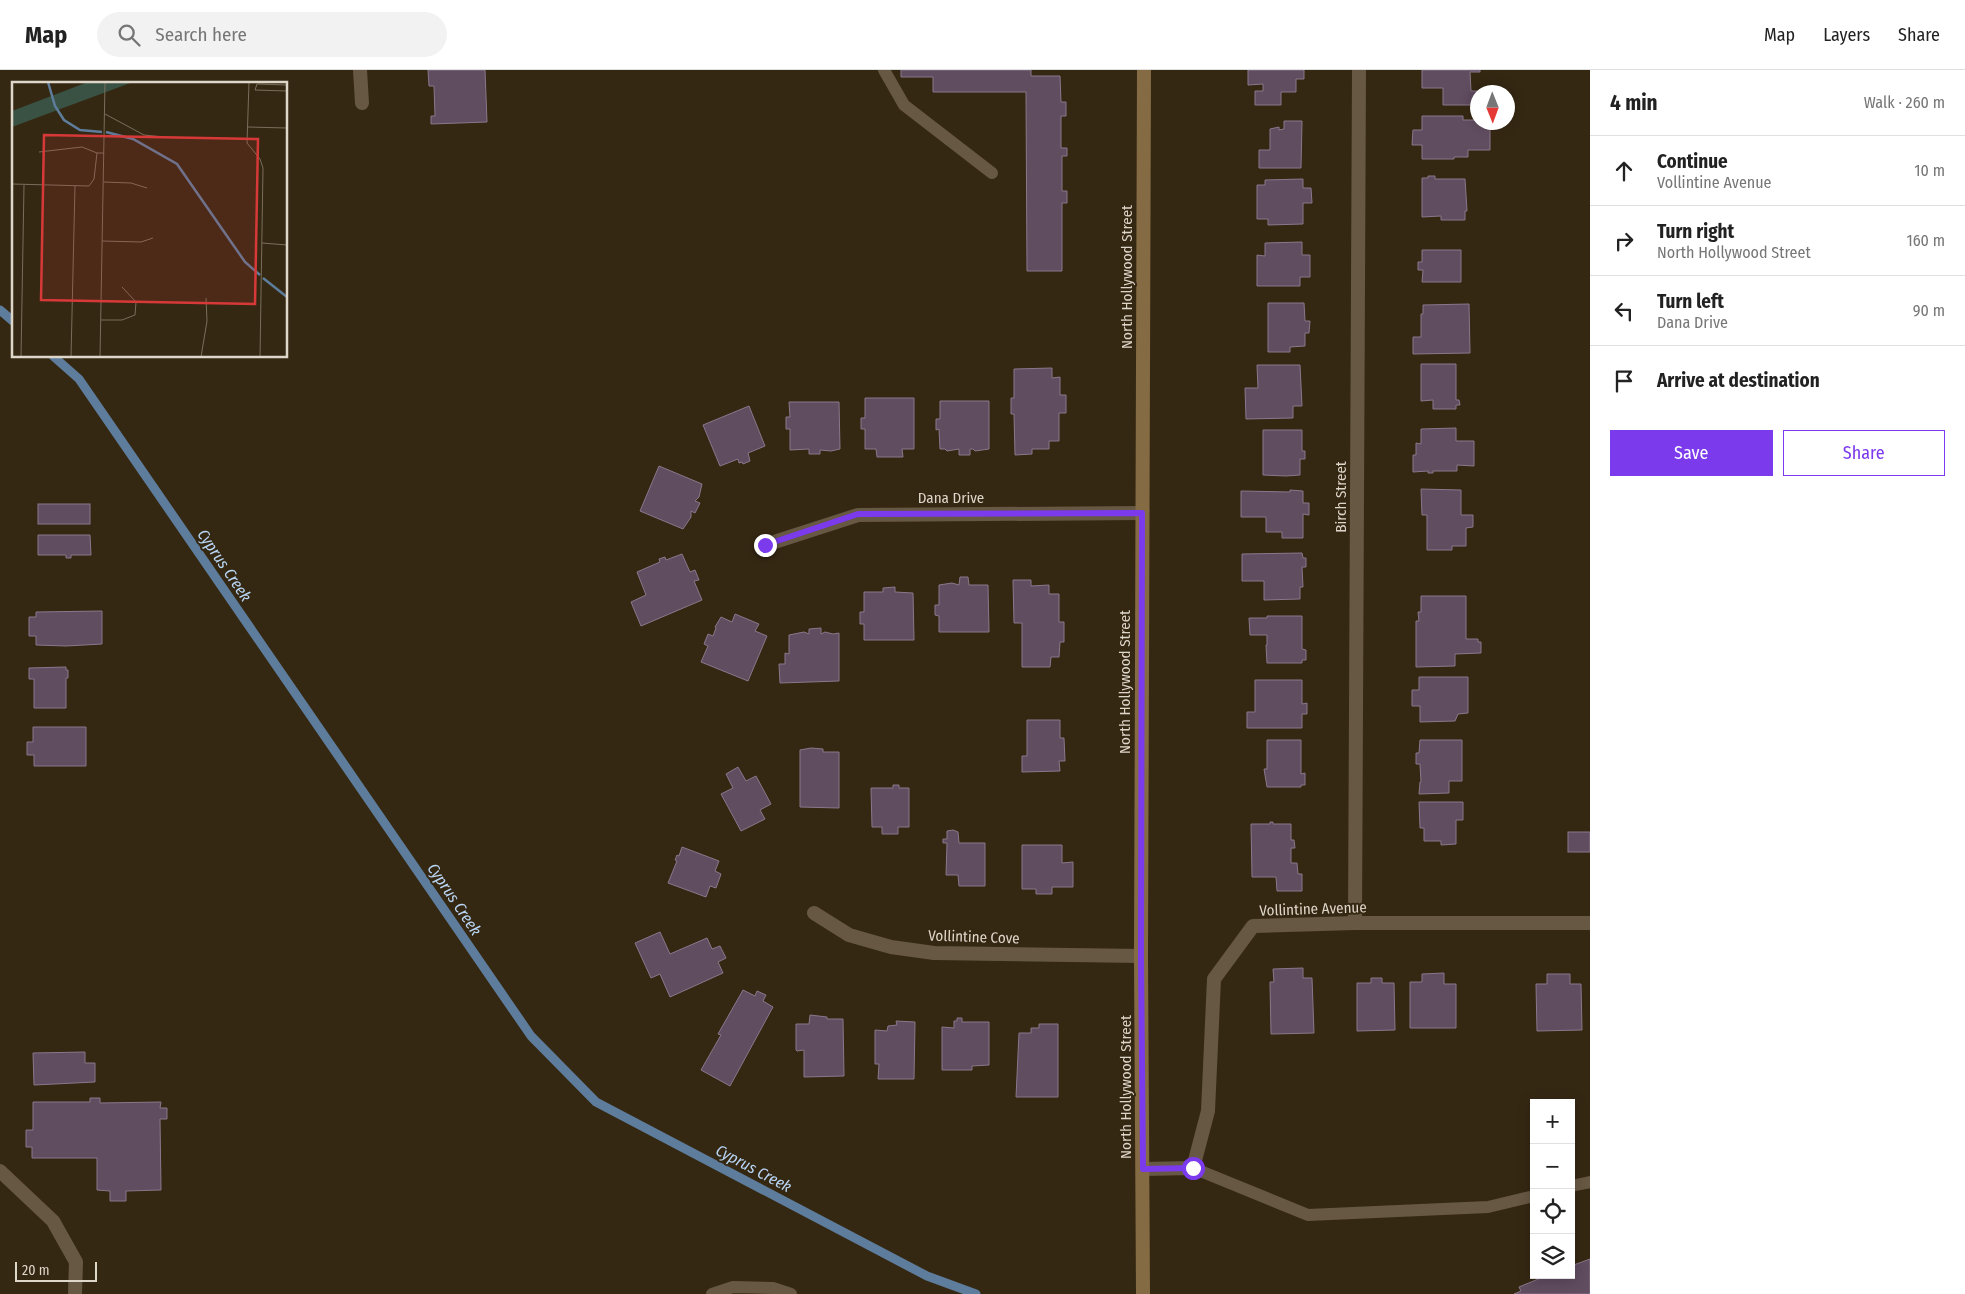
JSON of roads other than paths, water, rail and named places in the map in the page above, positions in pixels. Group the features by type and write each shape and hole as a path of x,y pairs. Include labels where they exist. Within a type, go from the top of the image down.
{"main road":[{"name":"North Hollywood Street","path":"1143,1294 1141,956 1144,70"}],"street":[{"path":"360,70 362,103"},
{"name":"Birch Street","path":"1355,923 1359,70"},
{"name":"Dana Drive","path":"765,545 858,514 1142,513"},
{"name":"Vollintine Cove","path":"814,913 849,934 891,947 934,953 1141,956"},
{"name":"Vollintine Avenue","path":"1193,1168 1208,1111 1214,979 1253,926 1355,923 1590,923"},
{"path":"1143,1169 1193,1168"},
{"path":"0,1171 53,1221 76,1262 75,1294"}],"lane":[{"path":"884,70 904,105 992,173"},
{"path":"1193,1168 1308,1215 1488,1207 1530,1197"},
{"path":"1575,1185 1590,1182"},
{"path":"712,1294 733,1287 774,1288 791,1294"}],"waterway":[{"name":"Cyprus Creek","path":"0,310 12,320"},
{"name":"Cyprus Creek","path":"55,358 79,379 531,1036 596,1102 927,1276 976,1294"}]}
